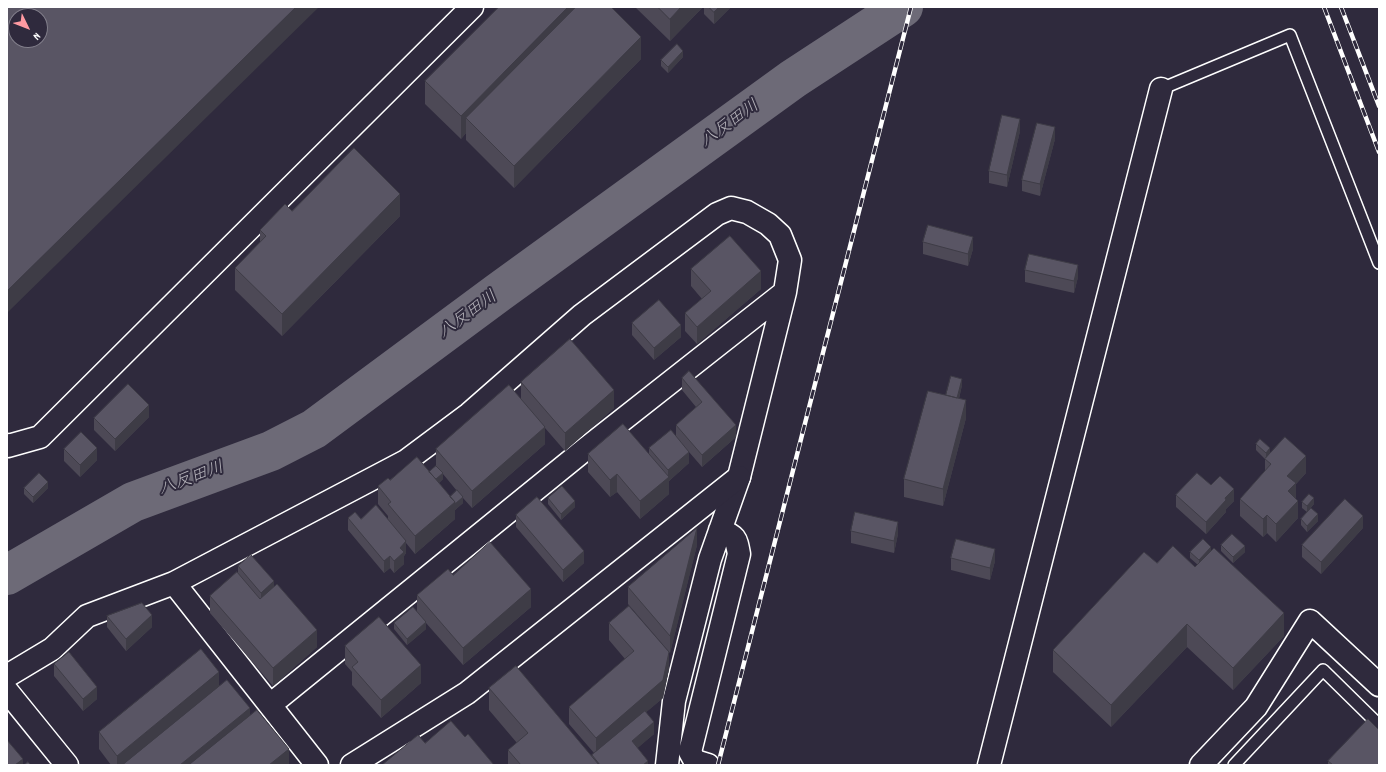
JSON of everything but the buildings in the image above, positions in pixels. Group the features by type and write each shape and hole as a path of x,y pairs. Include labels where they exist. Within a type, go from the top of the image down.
{"street":[{"path":"7,445 8,446 40,437 472,7"},
{"path":"989,765 1161,89"},
{"path":"7,676 52,649 87,616 174,583 406,461 469,414 582,315 717,214 731,208 747,212 768,224 780,235 790,260 785,292 739,477 710,559 674,701 667,765"},
{"path":"270,705 577,456 785,292"},
{"path":"352,765 467,693 739,477"},
{"path":"708,765 696,761 690,752 739,554 736,541 732,534 720,530"},
{"path":"174,583 317,765"},
{"path":"1201,765 1256,707 1310,621 1379,685"},
{"path":"7,691 67,765"}],"lane":[{"path":"1161,89 1290,35 1379,263"},
{"path":"1234,765 1323,670 1379,725"}],"waterway":[{"name":"八反田川","path":"7,575 133,502 271,451 314,429 499,292 793,79 903,7"}],"railway":[{"path":"718,765 911,7"},
{"path":"1324,7 1379,152"},
{"path":"1341,7 1379,106"}]}
